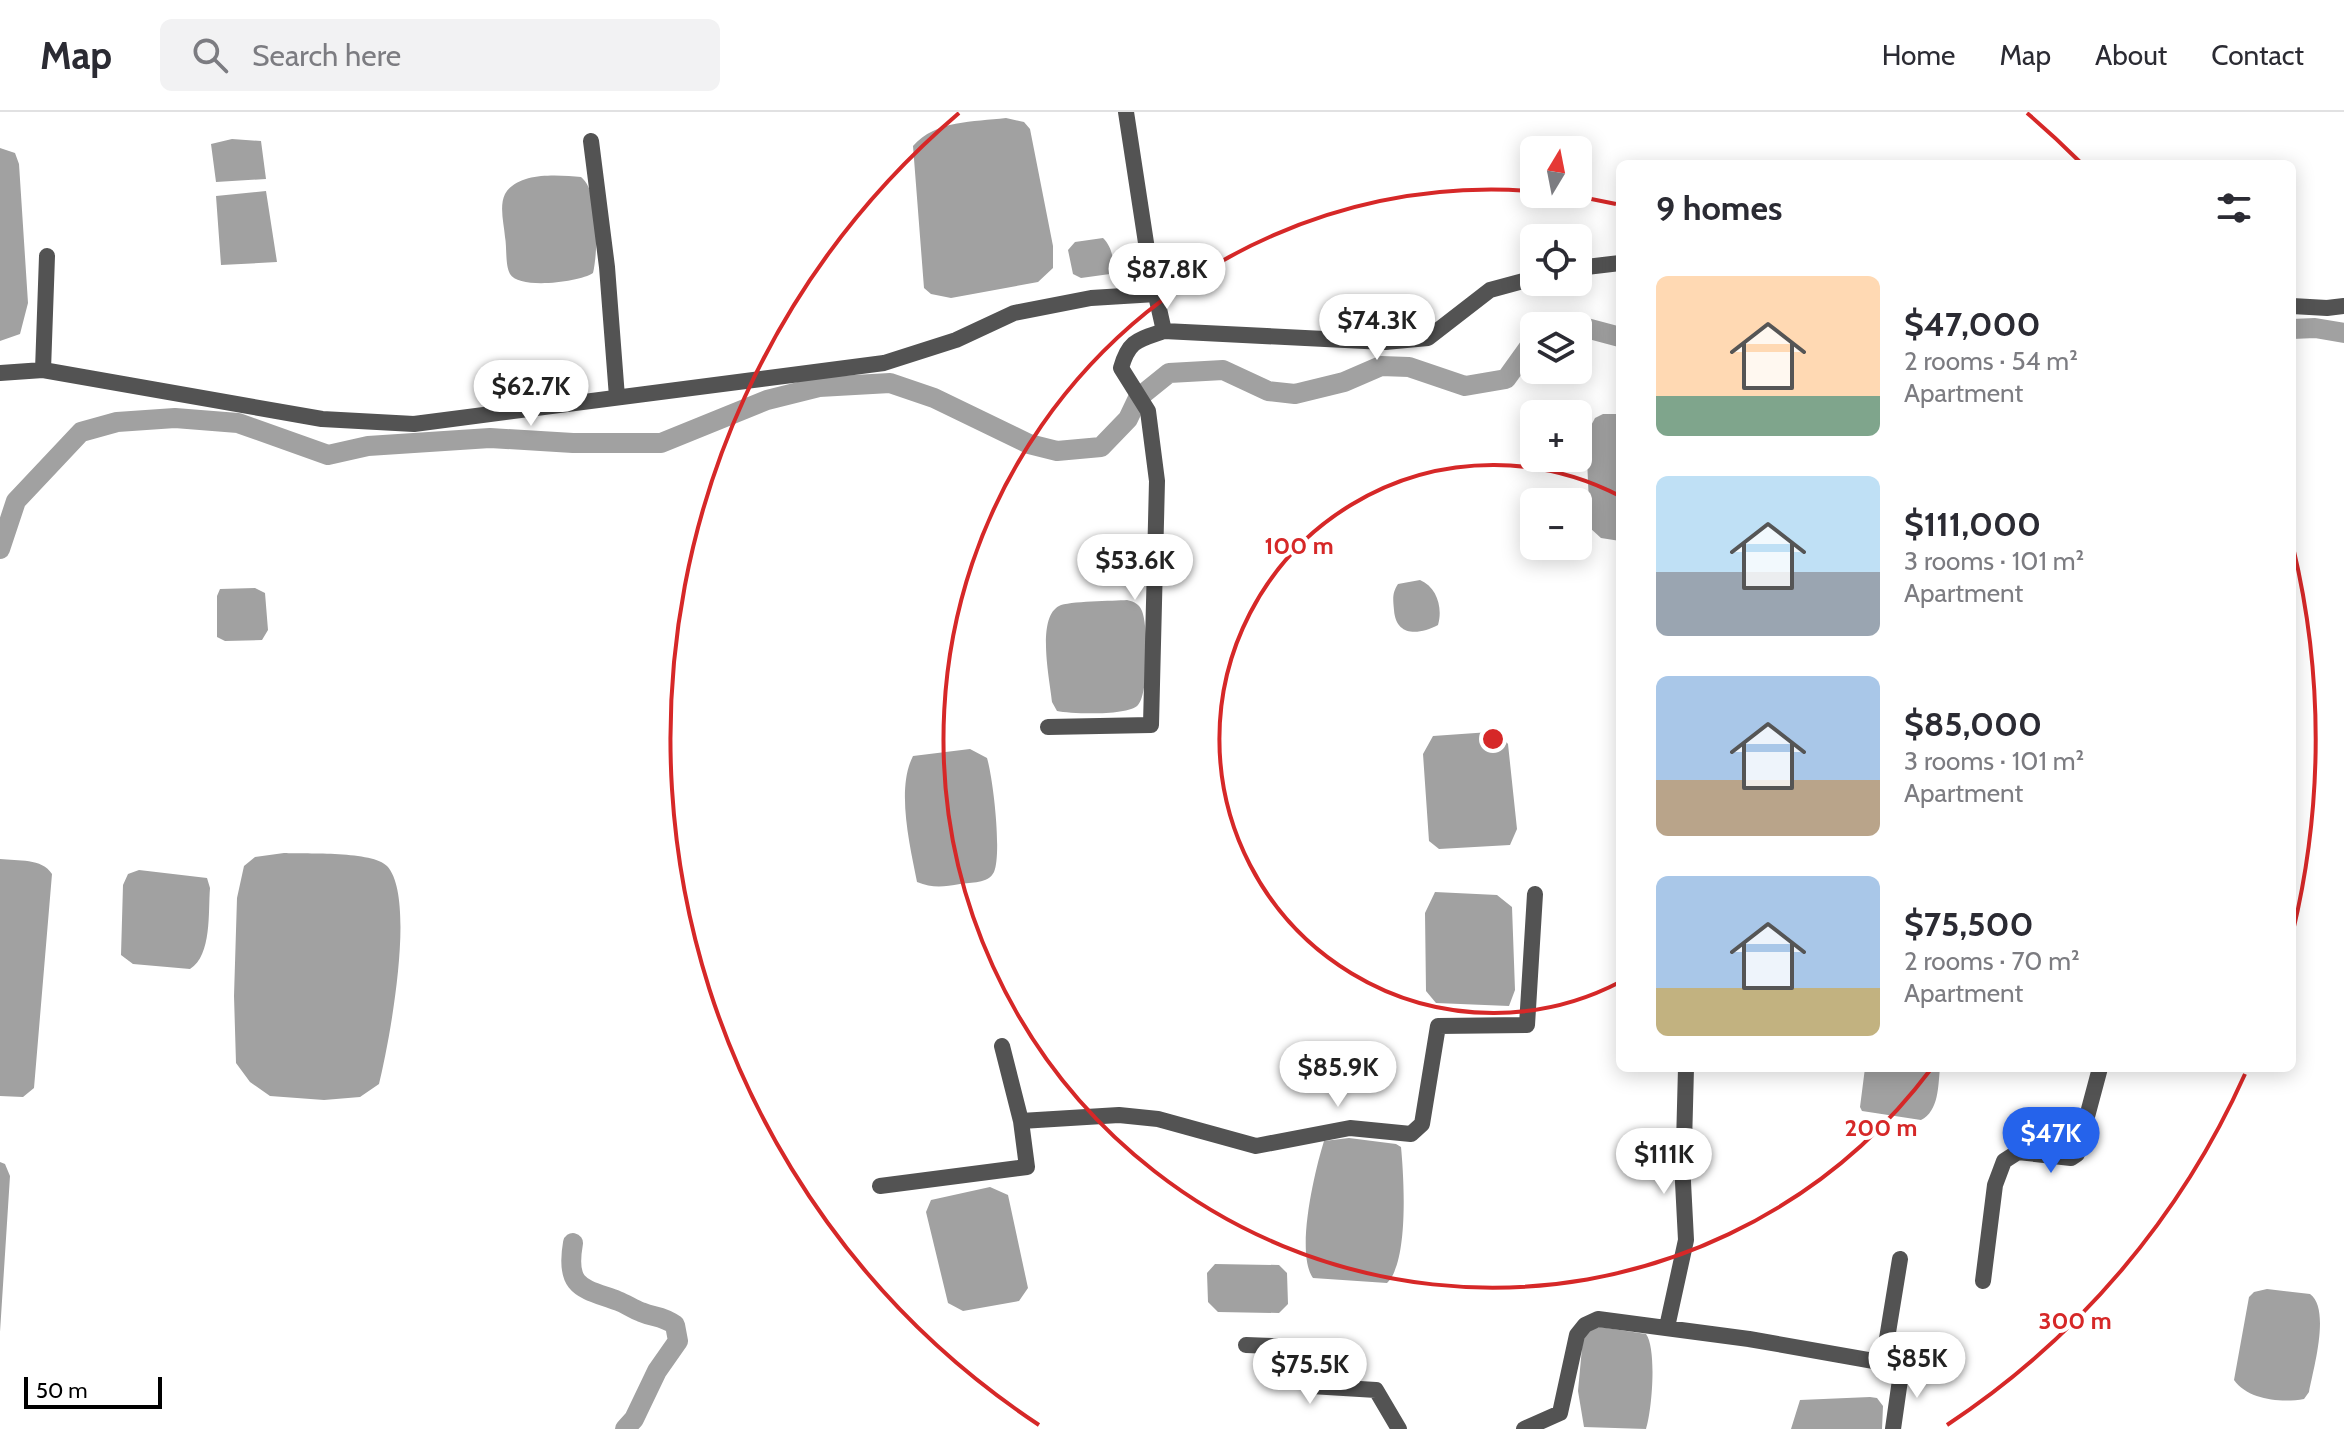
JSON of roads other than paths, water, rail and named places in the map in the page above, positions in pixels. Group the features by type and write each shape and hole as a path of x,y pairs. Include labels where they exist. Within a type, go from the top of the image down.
{"street":[{"path":"1126,112 1164,331"},
{"path":"591,141 607,267 617,397"},
{"path":"43,370 47,256"},
{"path":"1592,266 1616,263"},
{"path":"1048,727 1151,725 1157,481 1148,411 1121,368 1126,349 1142,338 1164,331 1385,342 1428,338 1490,290 1520,282"},
{"path":"0,373 43,370 337,420 414,424 884,363 956,340 1014,313 1091,298 1156,294"},
{"path":"2296,306 2344,306"},
{"path":"1021,1121 1119,1115 1158,1119 1256,1146 1350,1128 1411,1134 1422,1124 1438,1026 1527,1025 1535,894"},
{"path":"880,1186 1027,1167 1021,1121 1002,1046"},
{"path":"1667,1327 1686,1240 1683,1182 1686,1072"},
{"path":"1983,1281 2000,1167 2010,1155 2018,1152 2071,1158 2077,1154 2099,1072"},
{"path":"1883,1363 1900,1259"},
{"path":"1524,1429 1560,1413 1577,1335 1585,1325 1598,1319 1667,1327 1902,1366 1893,1429"},
{"path":"1246,1345 1297,1347 1311,1386 1376,1390 1399,1429"}],"waterway":[{"path":"2296,329 2315,328 2344,333"},
{"path":"1592,330 1616,336"},
{"path":"0,549 16,501 81,432 117,422 175,418 238,423 328,455 368,446 490,438 573,443 661,443 767,400 819,387 890,383 934,398 1029,444 1057,451 1101,447 1128,419 1138,398 1169,373 1223,370 1268,391 1295,394 1344,382 1381,366 1409,367 1465,386 1506,379 1520,360"},
{"path":"573,1243 572,1270 579,1284 675,1325 678,1341 657,1371 634,1419 625,1429"}]}
